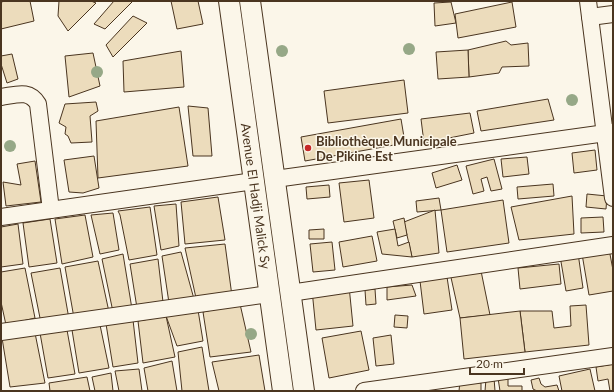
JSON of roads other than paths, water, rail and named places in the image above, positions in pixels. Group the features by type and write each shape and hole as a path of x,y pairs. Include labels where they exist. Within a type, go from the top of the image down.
{"street":[{"name":"Avenue El Hadji Malick Sy","path":"229,1 283,391"},
{"name":"Avenue El Hadji Malick Sy","path":"250,1 304,391"},
{"path":"613,14 589,9 609,132 613,198"},
{"path":"1,97 27,94 34,98 38,104 51,210"},
{"path":"275,179 609,132"},
{"path":"1,217 254,180"},
{"path":"290,293 613,245"},
{"path":"1,332 269,294"},
{"path":"364,391 613,356"}],"place":[{"name":"Bibliothèque Municipale De Pikine Est","path":"308,148"}]}
